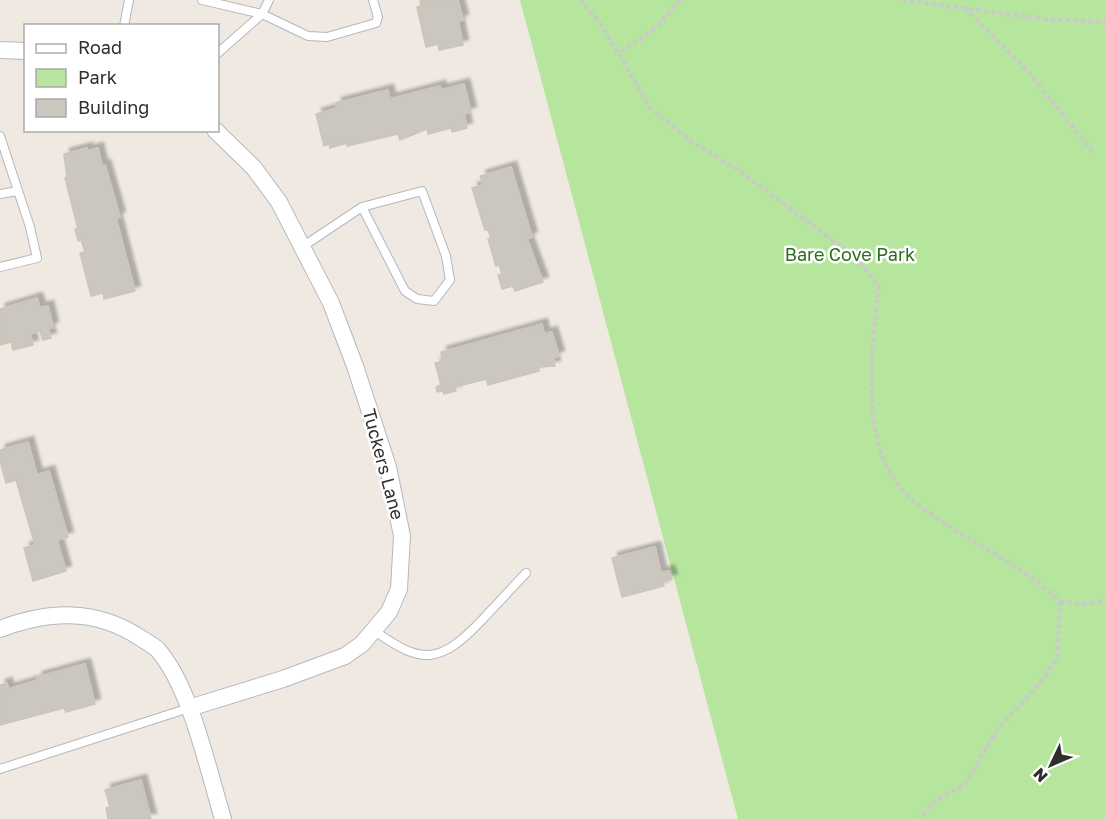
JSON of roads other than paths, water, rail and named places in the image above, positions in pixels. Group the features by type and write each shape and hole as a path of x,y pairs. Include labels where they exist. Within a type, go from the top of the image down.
{"street":[{"path":"0,50 24,51"},
{"name":"Tuckers Lane","path":"189,708 284,679 345,656 375,631 389,612 399,589 402,536 392,482 355,366 331,303 279,202 254,168 216,132"},
{"path":"0,629 20,622 74,613 120,625 157,649 175,677 189,708 224,819"}],"lane":[{"path":"124,24 129,0"},
{"path":"202,0 262,14 308,36 327,37 376,23 378,17 373,0"},
{"path":"219,51 262,14 269,0"},
{"path":"0,136 30,227 37,258 0,267"},
{"path":"0,194 18,191"},
{"path":"302,247 362,207 422,191 446,256 450,280 434,301 417,299 405,291 362,207"},
{"path":"375,631 396,646 413,653 427,656 441,654 465,638 526,573"},
{"path":"0,769 189,708"}],"park label":[{"name":"Bare Cove Park","path":"850,254"}]}
